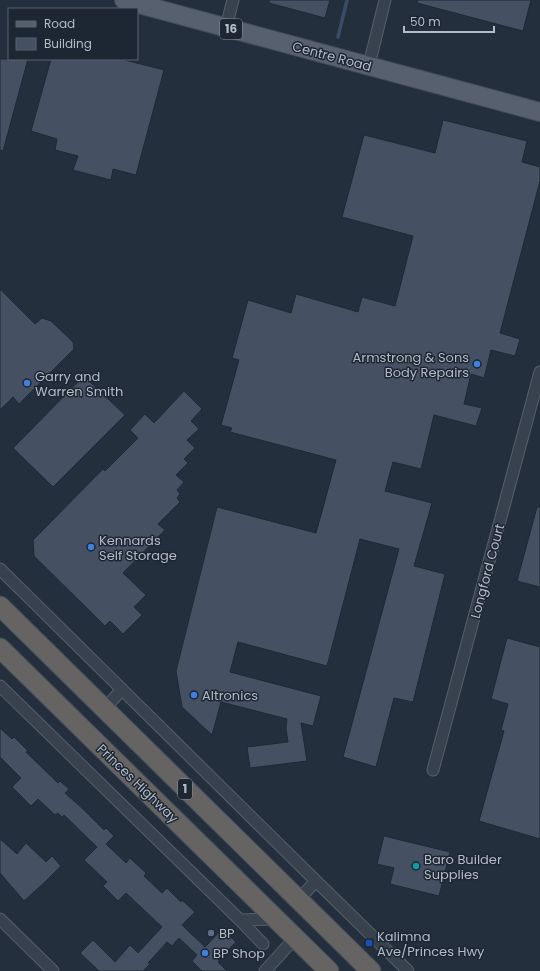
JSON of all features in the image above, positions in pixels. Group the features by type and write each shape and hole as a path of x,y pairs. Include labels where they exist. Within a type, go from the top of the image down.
{"highway":[{"name":"1","path":"0,606 371,971"},
{"name":"Princes Highway","path":"0,648 278,920 323,968"},
{"path":"278,920 298,900"}],"main road":[{"name":"Centre Road","path":"124,0 540,112"}],"street":[{"path":"226,27 233,0"},
{"path":"369,66 385,0"},
{"name":"Longford Court","path":"433,770 540,372"},
{"path":"0,569 408,971"},
{"name":"Princes Highway","path":"0,686 263,944"},
{"path":"104,710 122,689"},
{"path":"298,900 316,881"},
{"path":"0,919 53,971"},
{"path":"240,920 278,920"},
{"path":"265,971 296,938"}],"building":[{"path":"269,0 330,0 325,18 269,3"},
{"path":"418,0 531,0 523,31 417,3"},
{"path":"0,59 28,60 3,151 0,150"},
{"path":"51,60 125,60 164,70 136,175 113,169 111,180 73,170 78,156 55,150 57,139 31,131"},
{"path":"443,120 527,141 522,162 540,167 540,181 500,333 520,339 515,356 491,350 484,378 471,374 464,404 482,408 476,426 434,415 421,469 393,462 385,491 432,503 414,566 445,574 413,702 394,698 376,767 343,757 399,549 360,539 327,666 238,642 230,672 321,696 313,726 301,723 307,761 250,768 247,747 288,742 286,729 287,719 221,702 212,735 182,707 176,671 217,507 316,533 336,460 230,432 232,428 221,425 239,360 232,358 248,300 291,313 296,294 358,312 362,297 395,306 413,236 342,217 364,135 435,153"},
{"path":"0,289 35,324 42,318 51,321 73,342 74,349 19,404 13,397 0,410"},
{"path":"84,376 125,415 53,487 13,448"},
{"name":"Kennards Self Storage","path":"184,391 202,409 191,421 199,429 187,440 195,448 184,459 188,463 176,475 184,482 177,490 180,494 177,498 180,502 158,524 165,530 123,573 146,595 134,607 142,615 123,634 110,621 105,626 34,556 33,540 103,469 105,471 138,438 130,430 145,414 154,423"},
{"path":"537,507 540,507 540,587 517,581"},
{"path":"507,638 540,647 540,839 479,821 504,731 501,730 508,704 491,699"},
{"path":"0,728 12,739 14,737 28,751 26,752 58,783 60,781 69,789 65,793 104,830 106,828 114,836 106,844 126,863 130,858 146,873 144,876 162,893 167,888 181,902 182,900 195,912 182,925 205,947 222,929 236,942 218,960 220,960 218,962 227,971 202,971 192,961 197,955 179,938 172,946 167,942 148,963 150,964 143,971 99,971 80,953 93,940 115,962 130,945 138,953 162,927 126,893 118,901 103,886 107,882 84,860 97,847 64,815 62,817 58,813 55,815 38,799 31,806 12,787 21,778 0,757"},
{"name":"Baro Builder Supplies","path":"384,836 450,852 439,896 390,884 394,868 377,864"},
{"path":"0,839 17,854 26,843 46,862 52,856 61,866 24,901 0,873"}],"waterway":[{"path":"338,37 347,0"}],"place":[{"name":"Armstrong & Sons Body Repairs","path":"477,364"},
{"name":"Garry and Warren Smith","path":"27,383"},
{"name":"Kennards Self Storage","path":"91,547"},
{"name":"Altronics","path":"194,695"},
{"name":"Baro Builder Supplies","path":"416,866"},
{"name":"BP","path":"211,933"},
{"name":"Kalimna Ave/Princes Hwy","path":"369,943"},
{"name":"BP Shop","path":"205,953"}]}
